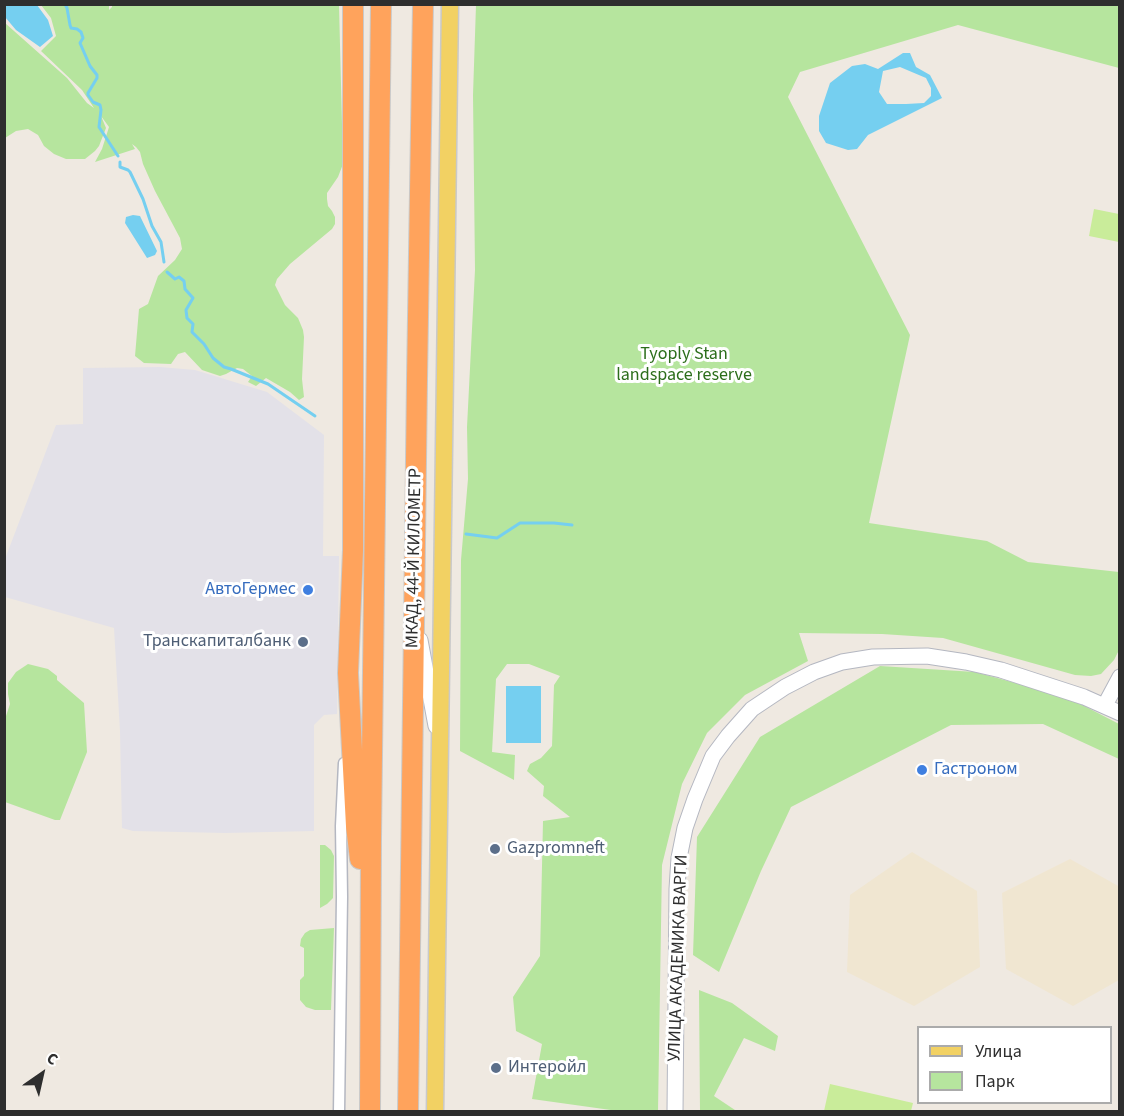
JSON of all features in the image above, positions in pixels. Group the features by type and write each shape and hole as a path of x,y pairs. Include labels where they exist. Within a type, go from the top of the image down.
{"highway":[{"path":"353,4 353,550 348,673 356,826 370,947"},
{"path":"370,1112 381,4"},
{"name":"МКАД, 44-Й КИЛОМЕТР","path":"408,1112 423,4"}],"main road":[{"path":"435,1112 450,4"}],"street":[{"path":"414,608 440,749"},
{"name":"УЛИЦА АКАДЕМИКА ВАРГИ","path":"675,1112 677,889 680,858 692,809 713,756 752,709 784,687 842,662 873,657 927,656 974,664 1054,686 1119,712"},
{"path":"339,1112 341,826 348,673"},
{"path":"1105,705 1119,677"}],"shaded area":[{"path":"160,367 195,370 267,392 324,435 323,556 339,556 337,714 324,715 314,725 314,831 225,833 133,831 122,828 120,731 114,628 5,597 5,559 56,425 83,424 83,368"},
{"path":"912,852 977,891 980,967 914,1006 847,972 850,895"},
{"path":"1070,859 1120,887 1119,980 1073,1006 1006,969 1002,893"}],"green space":[{"path":"112,4 339,5 343,164 338,177 327,193 328,206 335,217 335,224 290,264 277,279 275,285 285,305 298,318 303,330 304,397 299,400 266,378 256,386 248,382 252,376 243,369 237,368 220,376 202,370 185,352 178,354 171,364 144,363 135,356 139,309 148,304 158,276 175,260 182,249 180,238 155,191 136,147 132,144 135,149 95,162 109,127 101,116 106,128 99,146 85,159 66,159 54,154 44,146 38,135 28,129 16,131 5,138 5,23 67,78 87,103 94,108 82,90 41,51 56,36 51,18 41,5 109,5 109,10"},
{"name":"Tyoply Stan landspace reserve","path":"476,5 1119,5 1119,68 958,25 800,72 788,97 910,335 869,523 987,541 1028,562 1119,572 1119,650 1114,660 1101,674 1091,676 1075,675 943,638 882,634 799,633 808,661 745,695 707,733 682,784 662,865 658,1111 618,1111 532,1099 542,1044 516,1031 513,997 540,956 543,821 570,817 543,796 544,786 527,771 530,764 541,758 552,746 554,685 560,676 529,664 507,664 496,679 492,752 515,755 514,780 460,751 461,560 468,479 467,427 475,270 473,95"},
{"path":"1094,209 1119,214 1119,242 1089,236"},
{"path":"28,664 48,669 57,676 57,680 84,703 87,752 60,820 5,802 5,719 10,704 8,683 16,672"},
{"path":"880,666 975,672 1067,697 1119,724 1119,759 1043,724 951,725 791,807 761,871 719,972 693,955 697,837 760,737"},
{"path":"320,845 325,845 334,856 333,898 320,908"},
{"path":"334,928 331,1010 315,1010 306,1007 300,1000 300,980 304,976 304,948 300,946 301,939 310,930"},
{"path":"699,990 732,1003 778,1036 775,1051 744,1038 714,1096 735,1111 700,1111"},
{"path":"830,1084 913,1103 911,1111 824,1111"}],"water":[{"path":"4,5 37,5 48,20 53,36 40,47 16,30 5,17"},
{"path":"903,53 910,53 916,67 930,75 942,98 868,135 857,149 848,150 826,143 819,131 819,116 830,83 852,66 865,64 878,69","holes":["900,67 926,78 931,88 931,96 924,103 887,104 879,92 883,71"]},
{"path":"140,216 157,251 155,255 147,258 125,223 126,217"},
{"path":"506,686 541,686 541,743 506,743"}],"waterway":[{"path":"65,4 71,28 81,32 83,38 80,43 90,66 97,75 88,95 93,102 100,105 99,127 118,156"},
{"path":"120,162 120,167 130,172 143,199 152,226 161,242 164,262"},
{"path":"167,272 175,279 179,277 184,281 185,289 193,298 186,310 187,318 193,324 192,332 213,358 224,367 268,384 315,416"},
{"path":"466,534 497,538 520,523 572,525"}],"place":[{"name":"АвтоГермес","path":"308,590"},
{"name":"Транскапиталбанк","path":"303,642"},
{"name":"Гастроном","path":"922,770"},
{"name":"Gazpromneft","path":"495,849"},
{"name":"Интеройл","path":"496,1068"}]}
